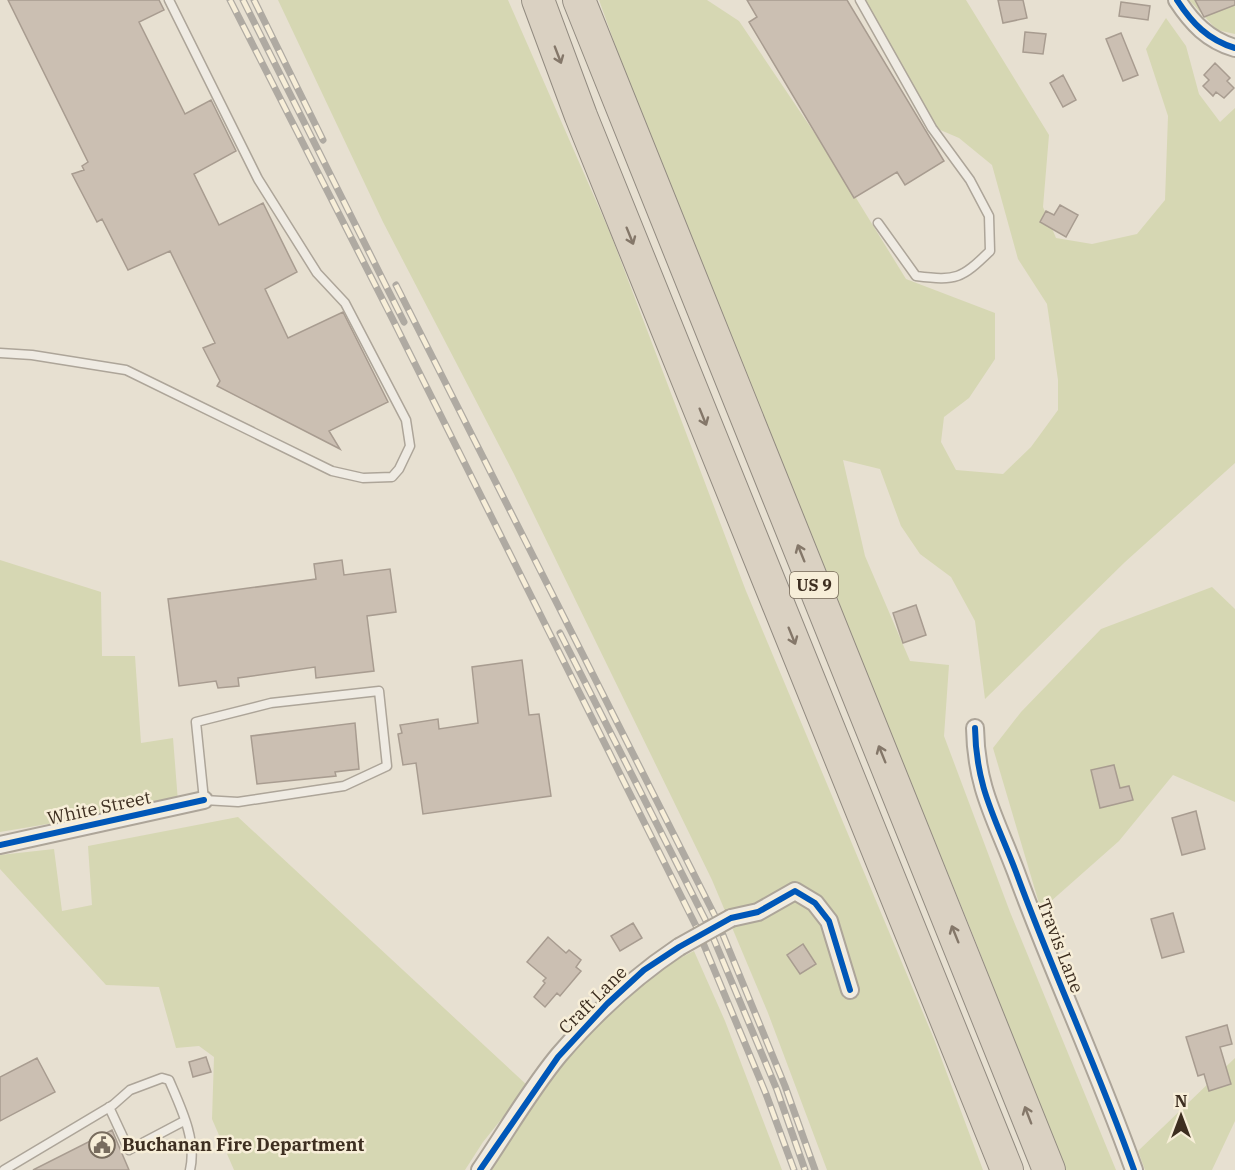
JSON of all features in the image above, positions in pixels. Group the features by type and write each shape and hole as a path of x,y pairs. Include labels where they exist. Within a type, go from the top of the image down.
{"highway":[{"name":"US 9","path":"538,0 581,116 1007,1170"},
{"name":"US 9","path":"579,0 1049,1170"}],"street":[{"path":"1177,0 1190,21 1202,32 1235,48"},
{"name":"Travis Lane","path":"975,728 979,774 986,802 1004,840 1048,961 1117,1122 1134,1170"},
{"name":"White Street","path":"0,845 204,800"},
{"name":"Craft Lane","path":"480,1170 558,1056 629,984 679,947 731,918 758,912 795,891 815,903 829,921 850,990"}],"lane":[{"path":"0,353 32,355 126,370 332,471 363,478 392,477 407,454 410,446 405,420 345,303 317,273 258,179 170,0"},
{"path":"861,0 932,128 970,180 985,207 989,216 990,251 965,274 940,279 916,276 878,223"},
{"path":"379,690 387,766 344,786 238,802 204,800 196,722 271,703 379,690"},
{"path":"4,1170 109,1107 130,1090 162,1078 169,1080 184,1121 193,1156 190,1170"},
{"path":"109,1107 129,1150 184,1121"}],"green space":[{"path":"278,0 508,0 611,235 746,591 934,1039 983,1170 827,1170 768,1013 712,880 514,474 383,222"},
{"path":"599,0 707,0 739,21 832,159 906,279 995,313 995,359 969,398 944,417 941,442 956,470 1003,474 1031,447 1058,410 1058,380 1047,304 1018,259 992,165 959,138 938,129 861,0 966,0 1049,135 1043,207 1056,238 1092,244 1137,234 1165,200 1168,116 1146,49 1166,18 1186,46 1199,94 1220,122 1235,108 1235,463 1125,562 985,699 975,621 951,577 920,554 901,526 880,469 843,460 865,556 910,661 949,665 944,736 1010,912 1116,1170 1063,1170 977,945 647,134"},
{"path":"1189,0 1235,0 1235,34 1217,30"},
{"path":"0,560 101,592 102,656 135,656 141,743 173,738 178,802 0,832"},
{"path":"1212,587 1235,609 1235,802 1173,775 1119,841 1041,910 993,748 1021,712 1101,629"},
{"path":"238,817 528,1086 483,1142 465,1170 234,1170 212,1119 214,1057 199,1046 176,1048 159,987 106,985 0,869 0,855 54,849 62,911 92,905 88,846"},
{"path":"694,951 725,1021 782,1170 490,1170 565,1062 608,1011 658,970"},
{"path":"1235,1058 1235,1121 1212,1170 1145,1170 1138,1151"}],"building":[{"path":"8,0 159,0 164,10 139,22 185,114 211,100 236,151 194,174 219,225 263,203 297,272 265,289 288,338 343,312 388,402 329,431 340,449 217,386 220,381 203,348 215,343 170,251 128,270 102,219 97,222 72,174 84,170 82,166 88,162"},
{"path":"747,0 847,0 944,161 905,185 897,172 854,198 749,22 757,17"},
{"path":"998,0 1023,0 1027,18 1003,23"},
{"path":"1195,0 1235,0 1235,5 1204,17"},
{"path":"1121,2 1150,6 1148,20 1119,16"},
{"path":"1025,32 1046,34 1043,54 1023,52"},
{"path":"1121,33 1138,75 1123,81 1106,39"},
{"path":"1215,63 1230,78 1227,81 1234,88 1224,98 1216,92 1213,96 1203,86 1209,80 1204,75"},
{"path":"1063,75 1076,100 1063,107 1050,83"},
{"path":"1060,205 1078,215 1066,237 1040,222 1046,211 1054,215"},
{"path":"342,560 344,575 390,569 396,612 367,616 374,671 316,678 315,667 238,678 239,686 218,688 216,681 179,686 168,599 316,579 314,564"},
{"path":"916,605 926,635 903,643 893,613"},
{"path":"522,660 529,715 539,714 551,796 423,814 416,763 403,765 398,734 402,733 400,725 438,719 439,729 478,723 472,667"},
{"path":"355,723 359,769 335,772 336,776 257,784 251,736"},
{"path":"1114,765 1120,788 1129,786 1133,800 1100,808 1091,770"},
{"path":"1196,811 1205,849 1182,855 1172,818"},
{"path":"1173,913 1184,952 1162,958 1151,919"},
{"path":"633,923 642,938 620,951 611,936"},
{"path":"548,937 566,953 569,950 581,960 576,967 581,971 560,996 557,993 545,1007 534,997 545,983 543,981 546,978 527,962"},
{"path":"803,944 816,964 800,974 787,955"},
{"path":"1227,1025 1232,1044 1220,1047 1231,1084 1209,1091 1204,1074 1198,1076 1186,1037"},
{"path":"206,1057 211,1072 193,1077 189,1062"},
{"path":"37,1058 55,1092 0,1121 0,1077"},
{"name":"Buchanan Fire Department","path":"112,1130 129,1170 33,1170"}],"railway":[{"path":"230,0 696,926 766,1094 794,1170"},
{"path":"243,0 404,322"},
{"path":"254,0 323,140"},
{"path":"396,285 716,918 785,1086 815,1170"},
{"path":"560,633 707,923 777,1090 805,1170"}],"cycle path":[{"path":"1177,0 1201,30 1225,45 1235,48"},
{"path":"975,728 979,768 988,803 1134,1170"},
{"path":"0,845 204,800"},
{"path":"480,1170 558,1057 607,1004 644,970 731,918 758,912 795,891 815,903 829,921 850,990"}],"place":[{"name":"Buchanan Fire Department","path":"102,1145"}]}
